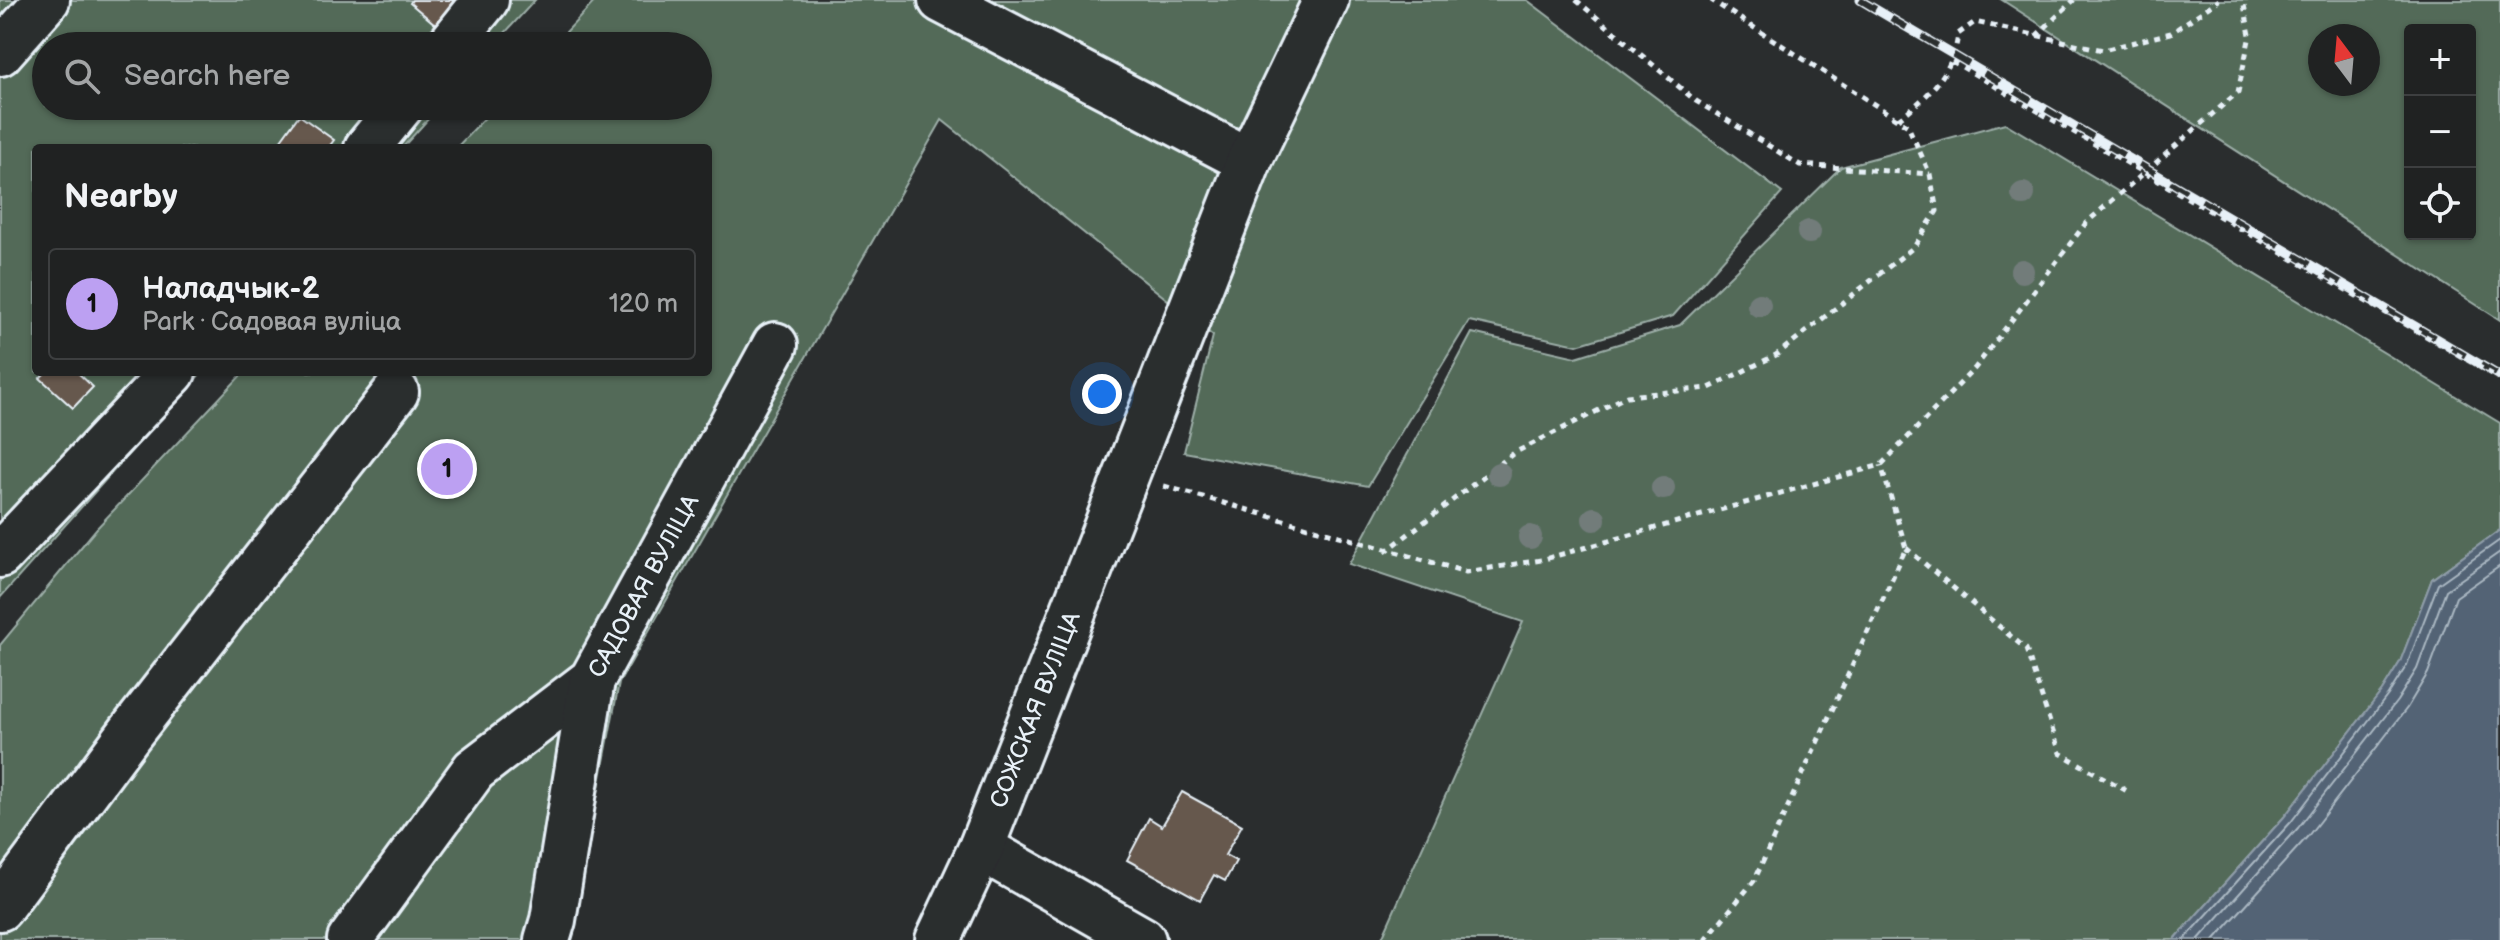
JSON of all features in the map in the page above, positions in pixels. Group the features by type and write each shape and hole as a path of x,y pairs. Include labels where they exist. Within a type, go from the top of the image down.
{"street":[{"path":"0,53 47,0"},
{"path":"460,32 486,0"},
{"path":"941,0 1249,161"},
{"name":"СОЖСКАЯ ВУЛІЦА","path":"938,940 981,848 1249,161 1326,0"},
{"path":"370,144 390,120"},
{"name":"САДОВАЯ ВУЛІЦА","path":"350,940 474,770 592,680 775,345"},
{"path":"0,555 169,376"},
{"path":"0,908 130,733 396,392"},
{"path":"547,940 553,920 592,680"},
{"path":"981,848 1143,940"}],"path":[{"path":"1576,0 1696,101 1800,165 1930,174"},
{"path":"1385,552 1514,453 1627,396 1709,388 1776,355 1914,247 1937,211 1930,174 1908,126 1711,0"},
{"path":"2035,37 2074,0"},
{"path":"1898,119 1929,96 1956,58 1958,34 1975,22 2103,50 2171,33 2219,0"},
{"path":"1127,476 1336,535 1385,552 1466,572 1541,560 1881,465 1975,368 2086,223 2238,92 2250,35 2243,0"},
{"path":"1952,61 2500,379"},
{"path":"1881,465 1906,548 2026,649 2060,753 2127,791"},
{"path":"1705,940 1754,881 1906,548"}],"green space":[{"path":"0,0 535,0 506,32 32,32 32,120 427,120 406,144 32,144 32,376 198,376 0,598"},
{"path":"596,0 1527,0 1782,193 1673,316 1577,345 1469,321 1368,486 1184,452 1213,336 942,120 619,683 570,940 0,940 0,645 96,529 240,376 712,376 712,144 460,144 483,120 712,120 712,32 566,32"},
{"path":"2002,0 2500,0 2500,320"},
{"path":"2005,123 2500,423 2500,530 2432,579 2400,662 2382,691 2284,817 2174,940 1381,940 1523,622 1349,564 1472,333 1576,357 1680,325 1841,167"}],"water":[{"path":"2500,530 2500,940 2174,940 2284,817 2382,691 2400,662 2432,579"}],"building":[{"path":"412,0 454,0 435,24 410,3"},
{"path":"295,120 306,120 334,140 331,144 278,144"},
{"path":"81,376 93,387 73,408 40,378"},
{"path":"1182,792 1242,825 1225,855 1236,861 1225,881 1214,875 1200,900 1127,860 1149,818 1162,826"}],"railway":[{"path":"1860,0 2500,376"}],"place":[{"name":"Наладчык-2","path":"447,469"}]}
